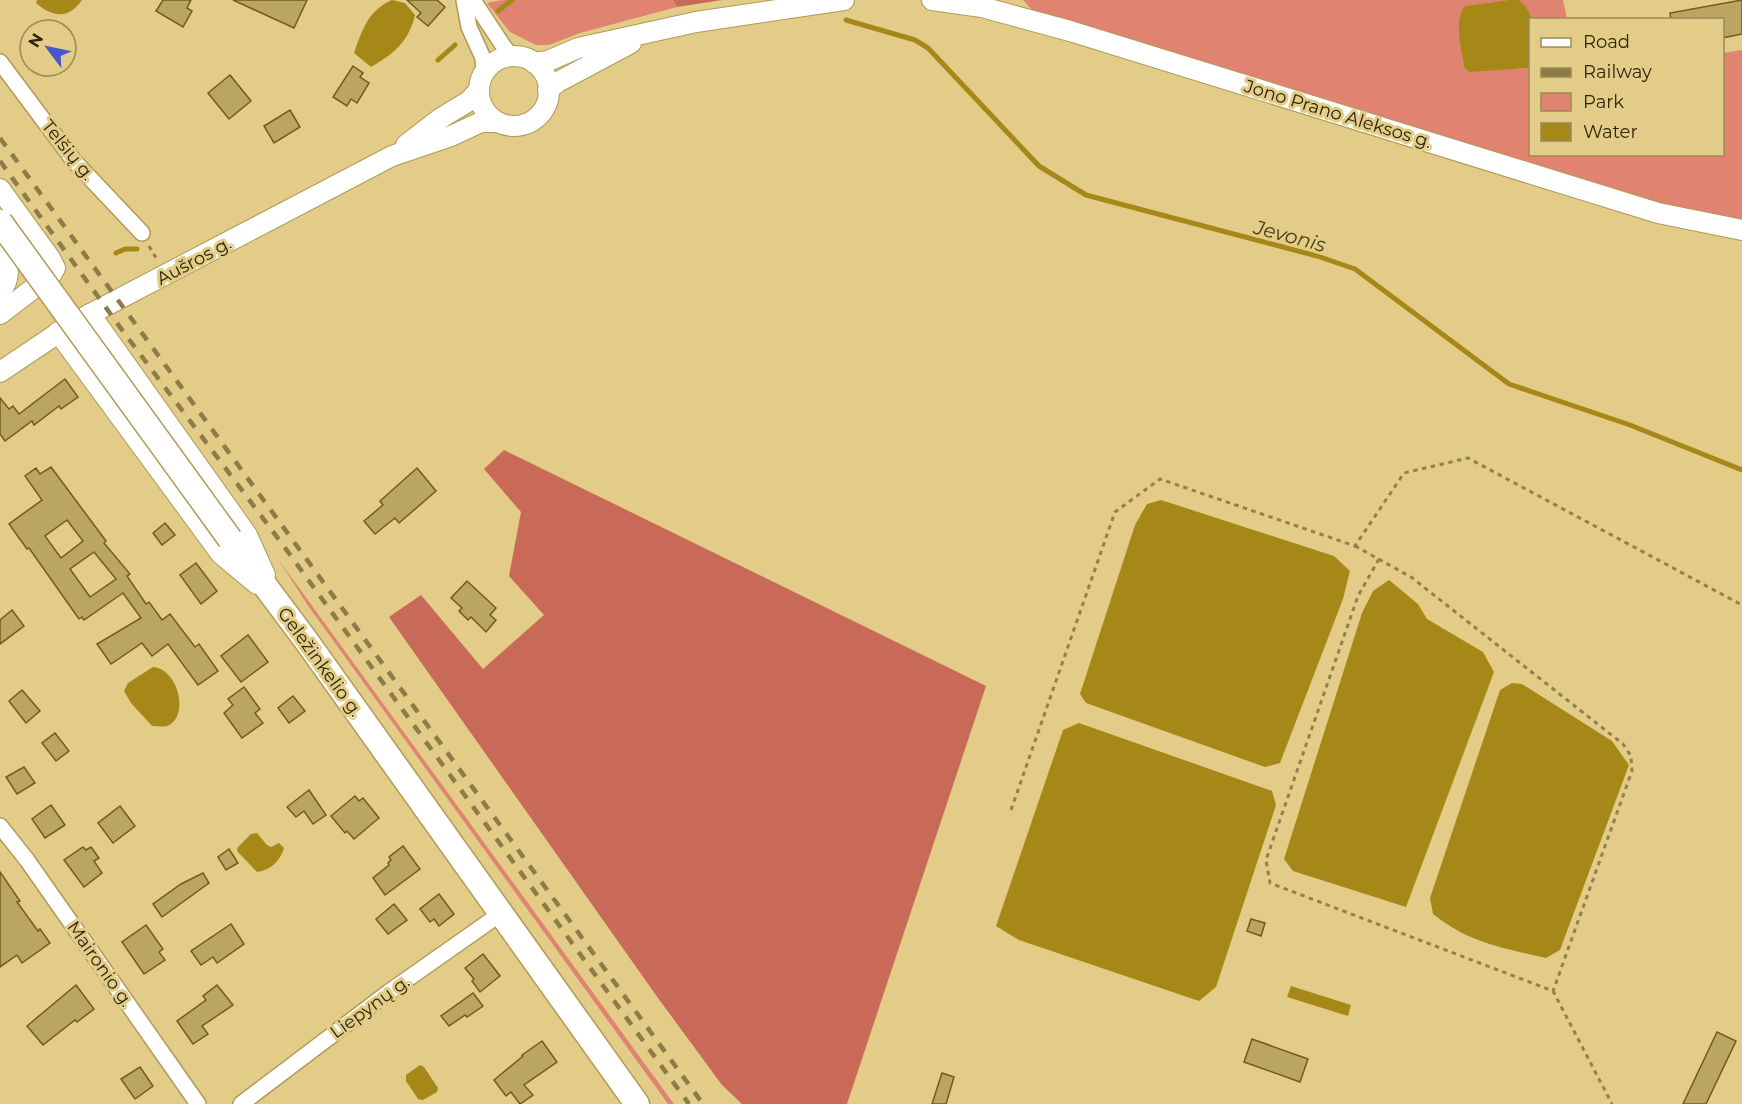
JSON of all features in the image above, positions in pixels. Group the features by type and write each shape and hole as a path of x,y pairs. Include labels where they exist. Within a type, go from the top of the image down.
{"main road":[{"name":"Geležinkelio g.","path":"0,222 277,602 637,1104"}],"street":[{"path":"464,0 469,27 483,58 482,81 483,109 497,122 517,126 534,119 545,107 548,90 545,75 527,59 512,56 496,61 482,81"},
{"path":"473,0 512,56"},
{"path":"534,63 548,61 578,48 658,30 731,16 844,0"},
{"name":"Jono Prano Aleksos g.","path":"932,0 1009,7 1070,31 1658,213 1742,230"},
{"path":"548,90 589,64 658,30"},
{"name":"Telšių g.","path":"0,62 74,161 142,233"},
{"name":"Aušros g.","path":"392,156 441,118 469,101 482,81"},
{"name":"Aušros g.","path":"0,372 58,332 90,314 392,156 481,123 497,122"},
{"path":"0,189 55,268 51,275 0,314"},
{"path":"0,252 6,260 9,272 5,286 0,292"},
{"path":"90,314 247,535 277,602"},
{"path":"58,332 221,554 277,602"},
{"name":"Maironio g.","path":"0,826 27,860 198,1104"},
{"name":"Liepynų g.","path":"241,1104 389,992 500,914"}],"path":[{"path":"142,233 159,262 152,266"},
{"path":"1355,546 1404,473 1468,458 1742,605"},
{"path":"1011,810 1115,512 1160,479 1355,546 1379,559 1420,584 1623,744 1631,756 1632,771 1553,991"},
{"path":"1379,559 1358,596 1266,860 1270,883 1553,991 1612,1104"}],"green space":[{"path":"502,0 673,0 677,7 580,33 549,45 536,45 510,32 487,3"},
{"path":"1023,0 1508,0 1465,6 1459,31 1464,67 1469,71 1529,68 1529,156 1724,156 1724,53 1742,50 1742,222 1660,205 1032,10"},
{"path":"1519,0 1563,0 1567,18 1532,18 1526,6"},
{"path":"278,559 674,1104 668,1104 309,607"}],"shaded area":[{"path":"673,0 722,0 677,7"},
{"path":"504,450 986,686 847,1104 742,1104 722,1085 389,617 421,595 483,669 544,615 509,576 521,512 484,469"}],"water":[{"path":"37,0 82,0 72,11 55,14 42,8 36,3"},
{"path":"392,0 405,3 415,15 405,39 387,57 371,67 354,53 363,29 372,15"},
{"path":"1519,0 1526,6 1532,18 1529,18 1529,68 1469,72 1464,67 1460,44 1460,19 1465,6"},
{"path":"1161,500 1334,556 1350,571 1343,599 1280,763 1265,767 1086,703 1080,694 1135,525 1147,504"},
{"path":"1389,580 1418,604 1427,619 1483,652 1494,672 1406,907 1293,871 1284,859 1362,613 1373,591"},
{"path":"153,667 169,676 178,694 180,704 178,714 167,726 152,726 131,703 124,691 128,683"},
{"path":"1512,683 1522,684 1612,741 1629,765 1560,950 1546,958 1487,943 1460,932 1433,914 1430,898 1500,690"},
{"path":"1079,723 1272,791 1276,805 1216,987 1199,1001 1019,940 996,926 1063,730"},
{"path":"257,833 267,845 271,847 279,843 284,848 274,864 257,872 237,851 251,834"},
{"path":"1291,986 1351,1005 1348,1016 1287,997"},
{"path":"420,1065 424,1067 438,1088 437,1092 423,1100 418,1099 406,1081 406,1075"}],"building":[{"path":"163,0 191,0 187,8 192,11 183,27 156,11"},
{"path":"233,0 307,0 294,28"},
{"path":"407,0 437,0 445,7 428,26 417,17 421,13"},
{"path":"1742,0 1742,34 1724,38 1724,18 1671,18 1670,13"},
{"path":"353,66 363,73 360,77 369,83 357,103 351,99 347,106 333,97"},
{"path":"230,75 251,101 229,119 208,93"},
{"path":"290,110 300,127 274,143 264,126"},
{"path":"65,379 78,397 61,409 59,406 34,425 32,421 5,441 0,434 0,398 9,409 13,406 19,414"},
{"path":"51,467 106,541 104,543 130,574 127,576 146,604 149,602 162,620 170,614 195,647 199,644 218,671 198,685 168,644 152,656 142,643 111,664 97,644 141,618 123,593 84,620 82,617 79,619 29,548 27,549 9,524 42,500 25,476 36,468 40,474","holes":["67,520 83,541 61,558 45,536","94,552 116,579 90,597 70,569"]},
{"path":"417,468 436,491 399,523 395,518 375,534 364,521 383,505 380,501"},
{"path":"165,523 175,535 162,545 153,533"},
{"path":"196,563 217,591 201,604 180,575"},
{"path":"467,581 496,608 490,615 496,620 486,632 471,617 468,620 459,611 462,608 451,598"},
{"path":"12,610 24,626 0,644 0,620"},
{"path":"248,635 268,662 241,682 221,656"},
{"path":"244,687 260,709 255,713 263,723 242,738 224,713 233,705 228,699"},
{"path":"22,690 40,711 26,723 9,701"},
{"path":"293,696 305,711 289,723 278,708"},
{"path":"55,733 69,751 56,761 42,743"},
{"path":"24,767 35,783 17,794 6,777"},
{"path":"309,790 326,815 313,824 304,811 296,817 287,807"},
{"path":"355,796 359,801 363,798 379,818 354,839 347,831 345,833 331,816"},
{"path":"51,805 65,825 45,838 32,819"},
{"path":"120,806 135,826 113,843 98,823"},
{"path":"403,846 420,869 385,895 373,878 389,865 391,860 389,857"},
{"path":"83,847 86,850 91,847 99,858 94,861 102,873 84,887 64,860"},
{"path":"229,849 238,863 226,870 218,857"},
{"path":"0,872 20,901 17,902 38,931 40,929 50,943 22,963 17,955 0,967"},
{"path":"203,873 209,883 162,917 153,904 181,884"},
{"path":"439,894 454,914 439,926 434,919 430,922 420,909"},
{"path":"394,904 407,920 388,934 376,919"},
{"path":"1251,919 1265,923 1261,936 1247,931"},
{"path":"231,924 244,944 217,963 213,957 201,965 191,951"},
{"path":"146,925 163,949 159,952 165,960 144,974 122,942"},
{"path":"483,954 500,976 480,992 472,981 474,979 465,968"},
{"path":"76,985 94,1009 77,1022 75,1020 43,1045 27,1026"},
{"path":"217,985 233,1005 202,1026 208,1034 193,1044 177,1021 206,1000 203,996"},
{"path":"473,993 483,1006 449,1026 441,1016"},
{"path":"1717,1032 1736,1041 1706,1104 1683,1104"},
{"path":"1252,1039 1308,1059 1300,1082 1244,1062"},
{"path":"542,1041 557,1062 524,1085 533,1095 520,1104 511,1092 506,1096 494,1080"},
{"path":"140,1067 153,1086 135,1099 121,1079"},
{"path":"942,1073 954,1077 946,1104 932,1104"}],"waterway":[{"name":"Jevonis","path":"498,11 512,0"},
{"name":"Jevonis","path":"846,20 915,40 928,48 1039,166 1086,195 1317,256 1355,269 1509,384 1630,425 1742,470"},
{"name":"Jevonis","path":"438,60 455,45"},
{"name":"Jevonis","path":"116,253 125,249 137,249"}],"railway":[{"path":"0,138 703,1104"},
{"path":"0,161 125,334 280,541 689,1104"}]}
